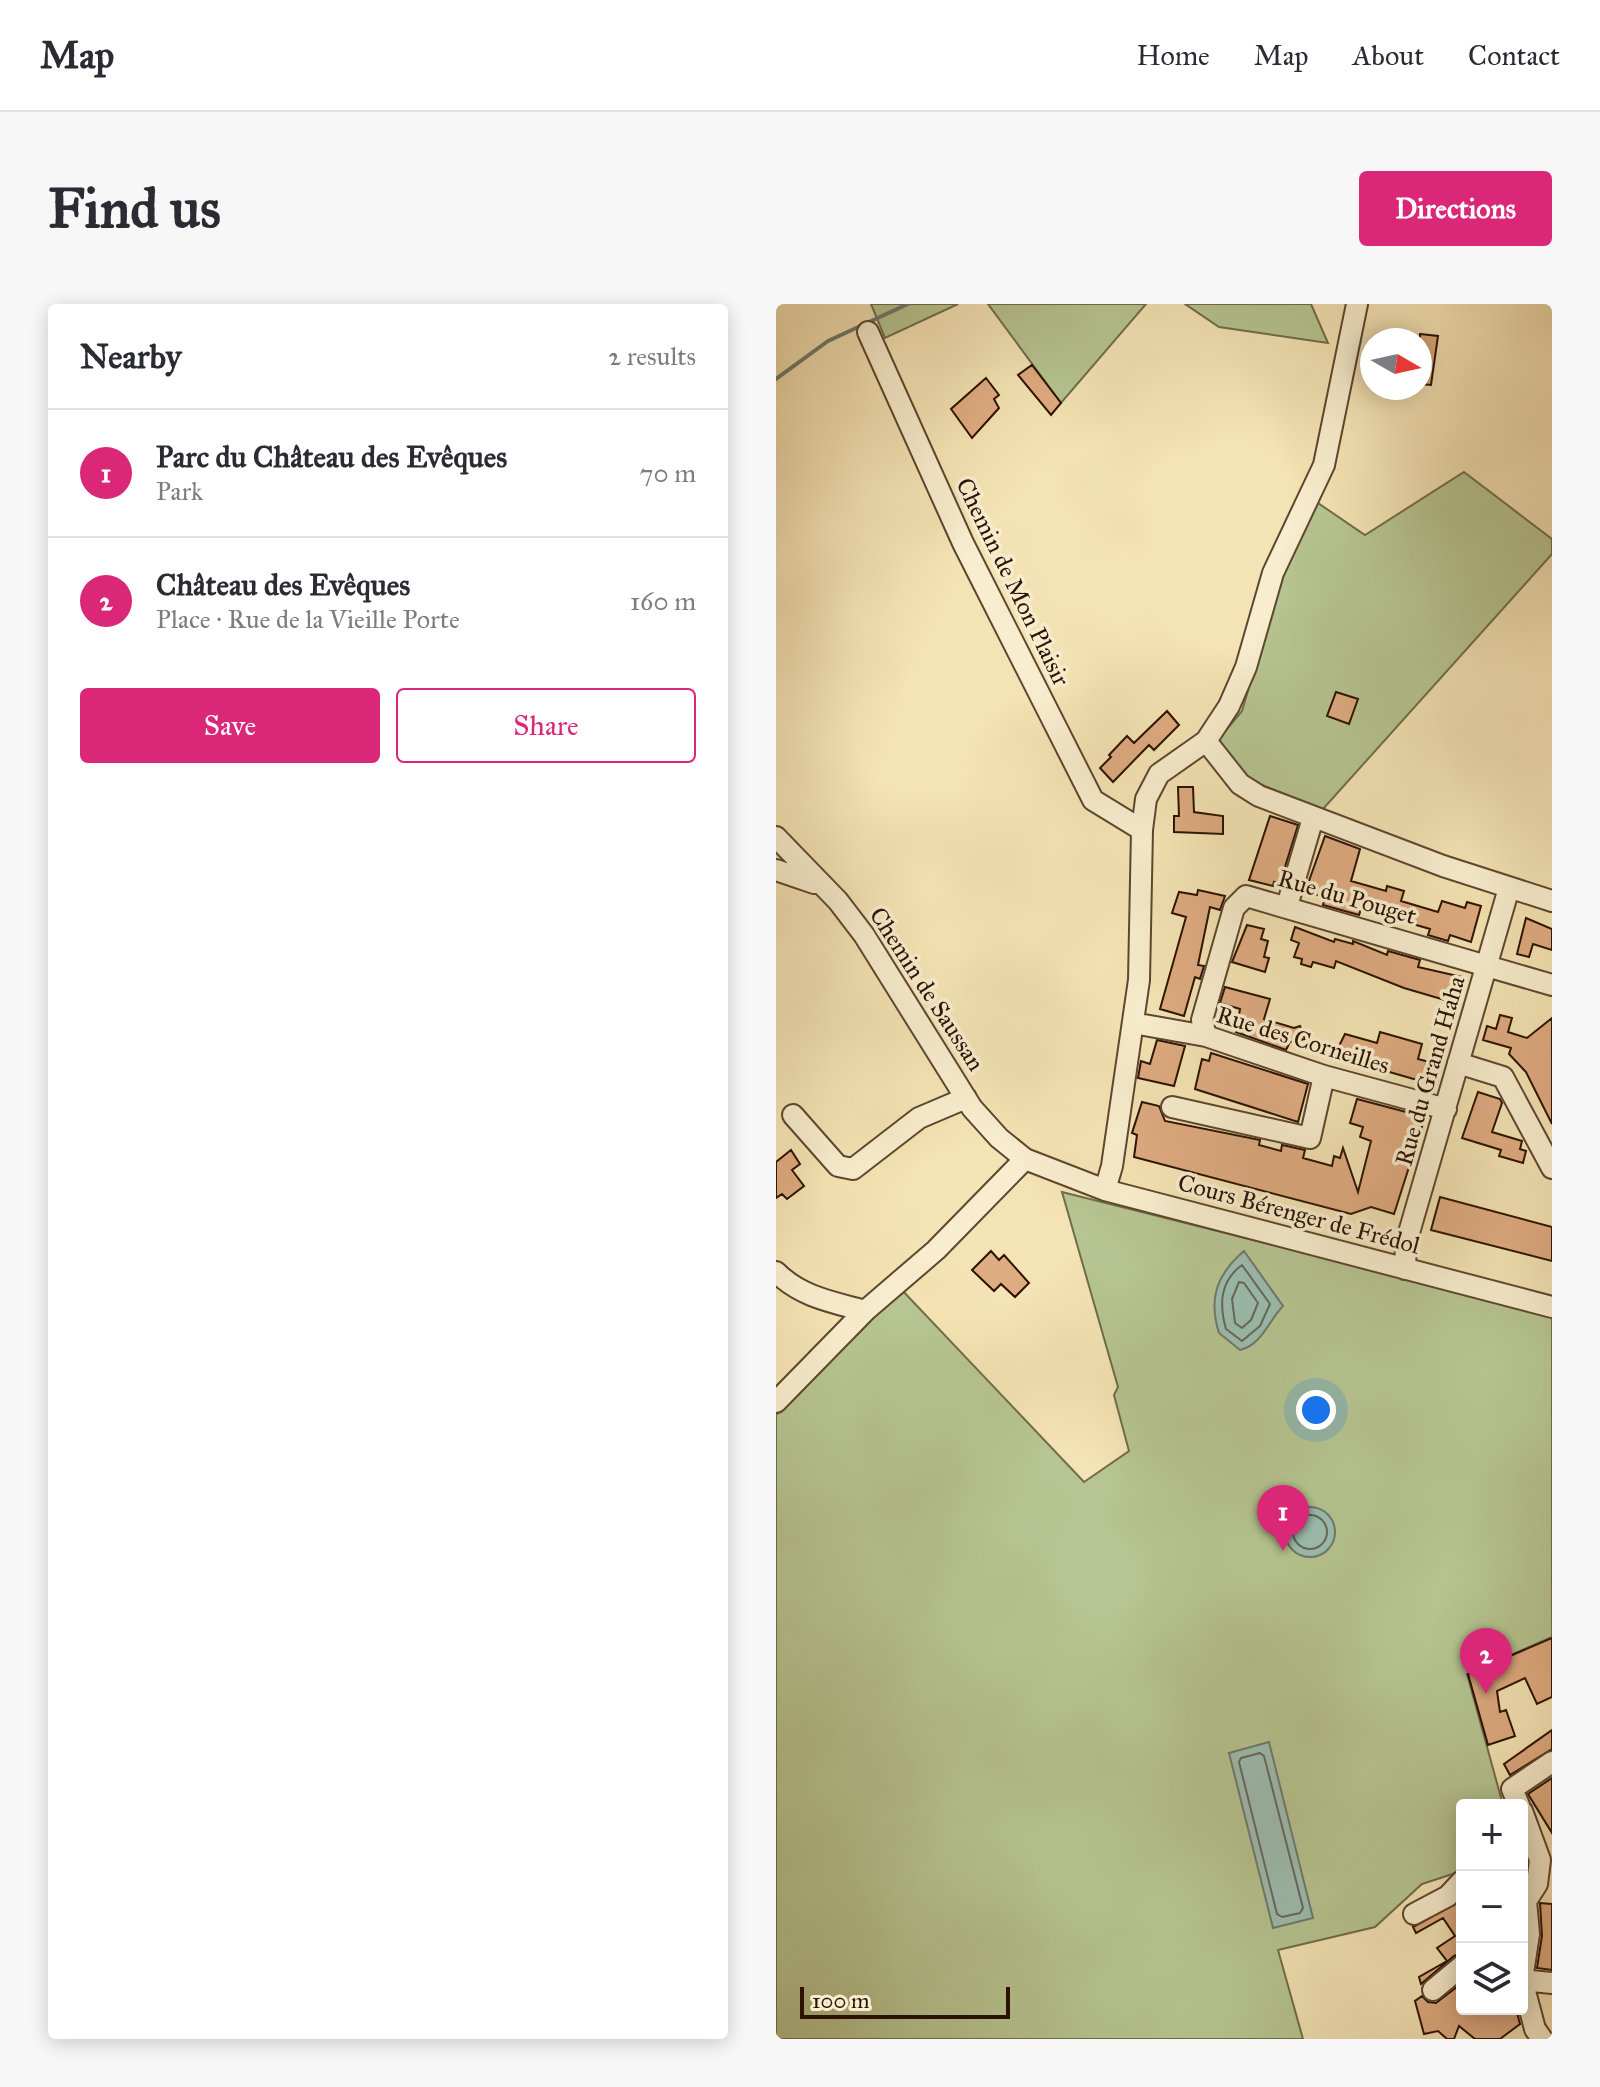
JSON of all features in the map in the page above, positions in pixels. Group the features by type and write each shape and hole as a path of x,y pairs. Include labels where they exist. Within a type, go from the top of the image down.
{"street":[{"path":"1105,1190 1112,1166 1139,980 1142,830 1146,799 1159,774 1206,741 1229,706 1246,667 1273,573 1324,465 1357,304"},
{"name":"Chemin de Mon Plaisir","path":"868,332 963,543 1093,800 1142,830"},
{"path":"1206,741 1240,784 1259,796 1552,901"},
{"path":"1287,906 1313,818"},
{"name":"Chemin de Saussan","path":"776,837 864,935 966,1098 999,1138 1031,1161"},
{"path":"776,870 822,887"},
{"name":"Rue du Grand Haha","path":"1405,1269 1406,1243 1509,888"},
{"name":"Rue du Pouget","path":"1206,1036 1202,1020 1237,901 1254,897 1552,985"},
{"name":"Rue des Corneilles","path":"1144,1025 1206,1036 1324,1076 1446,1109"},
{"path":"1458,1063 1503,1077 1552,1168"},
{"path":"1172,1107 1310,1138 1324,1076"},
{"path":"793,1115 838,1166 853,1169 919,1118 966,1098"},
{"path":"776,1402 865,1311 1031,1161"},
{"name":"Cours Bérenger de Frédol","path":"1031,1161 1105,1190 1552,1307"},
{"path":"776,1272 789,1285 816,1299 865,1311"},
{"path":"1516,1797 1551,1762"},
{"path":"1528,1827 1545,1884 1528,1899"},
{"path":"1414,1914 1456,1889"},
{"path":"1433,1990 1456,1971"},
{"path":"1528,1977 1552,1983"},
{"path":"1528,1998 1535,2029 1542,2039"}],"green space":[{"path":"871,304 958,304 885,338"},
{"path":"988,304 1146,304 1061,403"},
{"path":"1185,304 1311,304 1328,343 1219,327"},
{"path":"1464,472 1552,539 1552,554 1323,809 1251,781 1217,741 1242,711 1281,578 1315,501 1365,535"},
{"path":"1062,1192 1552,1315 1552,1637 1467,1674 1501,1799 1456,1799 1456,1873 1422,1884 1375,1927 1278,1950 1303,2039 776,2039 776,1415 900,1288 1084,1482 1129,1451 1114,1395 1118,1387"}],"water":[{"path":"1244,1251 1283,1306 1260,1338 1240,1350 1219,1333 1214,1309 1221,1278"},
{"path":"1310,1507 1328,1514 1335,1532 1328,1550 1310,1557 1292,1550 1285,1532 1292,1514"},
{"path":"1269,1742 1313,1918 1273,1928 1229,1753"}],"building":[{"path":"1432,335 1438,336 1432,378"},
{"path":"1032,365 1061,403 1051,415 1018,375"},
{"path":"986,378 999,395 994,399 999,408 972,438 951,409"},
{"path":"1336,692 1358,699 1349,724 1327,716"},
{"path":"1167,711 1179,725 1154,750 1149,745 1113,782 1100,768 1111,757 1109,755 1127,736 1134,743"},
{"path":"1178,787 1193,787 1194,812 1223,816 1223,834 1174,832 1174,816 1179,816"},
{"path":"1270,816 1298,825 1280,883 1274,882 1273,886 1249,880"},
{"path":"1325,836 1360,849 1351,881 1386,891 1387,886 1404,891 1401,901 1438,912 1442,901 1465,908 1467,902 1481,906 1471,942 1450,935 1448,941 1428,935 1430,929 1361,909 1359,915 1323,905 1325,897 1305,892"},
{"path":"1198,890 1225,896 1220,910 1210,907 1198,965 1204,966 1200,979 1195,977 1184,1016 1160,1009 1186,917 1172,913 1179,892 1197,895"},
{"path":"1526,918 1552,929 1552,950 1533,944 1529,957 1517,954"},
{"path":"1247,925 1264,929 1261,939 1268,941 1264,957 1269,958 1265,972 1232,962"},
{"path":"1295,927 1334,942 1335,939 1353,944 1353,941 1387,955 1388,951 1420,960 1418,967 1462,977 1455,1003 1404,988 1336,961 1334,968 1313,962 1311,967 1301,964 1302,959 1294,957 1299,943 1291,940"},
{"path":"1225,987 1270,999 1264,1019 1294,1028 1300,1026 1305,1039 1290,1042 1286,1050 1236,1032 1240,1009 1220,1003"},
{"path":"1500,1015 1512,1018 1508,1032 1527,1038 1552,1018 1552,1124 1526,1072 1509,1054 1511,1048 1483,1040 1487,1026 1496,1029"},
{"path":"1380,1032 1422,1044 1418,1059 1437,1064 1431,1084 1334,1056 1345,1034 1377,1043"},
{"path":"1157,1040 1185,1046 1174,1086 1138,1078 1141,1061 1150,1064"},
{"path":"1211,1053 1308,1084 1298,1122 1195,1089 1202,1059 1209,1061"},
{"path":"1478,1092 1500,1099 1502,1103 1492,1132 1522,1141 1520,1149 1526,1151 1523,1163 1499,1156 1501,1150 1462,1138"},
{"path":"1357,1099 1425,1117 1394,1214 1371,1207 1351,1214 1134,1157 1137,1135 1132,1133 1142,1102 1159,1106 1165,1121 1260,1140 1259,1145 1281,1151 1282,1145 1305,1150 1303,1158 1332,1166 1334,1156 1340,1158 1343,1148 1358,1192 1371,1141 1360,1137 1363,1127 1350,1123"},
{"path":"791,1150 800,1164 792,1170 804,1186 787,1199 782,1194 776,1198 776,1162"},
{"path":"1440,1197 1552,1227 1552,1261 1431,1230"},
{"path":"991,1251 999,1260 1004,1255 1029,1283 1015,1297 1001,1284 994,1291 972,1270"},
{"path":"1552,1638 1552,1697 1537,1704 1525,1678 1497,1691 1500,1712 1506,1710 1515,1736 1488,1745 1468,1674"},
{"path":"1552,1730 1552,1749 1510,1775 1504,1764"},
{"path":"1552,1778 1552,1833 1528,1794"},
{"path":"1456,1903 1456,1955 1421,1984 1419,1977 1447,1961 1437,1948 1455,1936 1443,1918 1416,1933 1413,1927"},
{"path":"1540,1903 1552,1904 1552,1970 1537,1968 1542,1936"},
{"path":"1456,1988 1456,2015 1518,2015 1520,2024 1500,2039 1475,2039 1459,2026 1454,2039 1447,2039 1438,2031 1424,2034 1415,2001 1422,1996 1428,2002 1436,2003"}],"waterway":[{"path":"776,379 828,341 908,304"}],"place":[{"name":"Parc du Château des Evêques","path":"1283,1551"},
{"name":"Château des Evêques","path":"1486,1694"}]}
